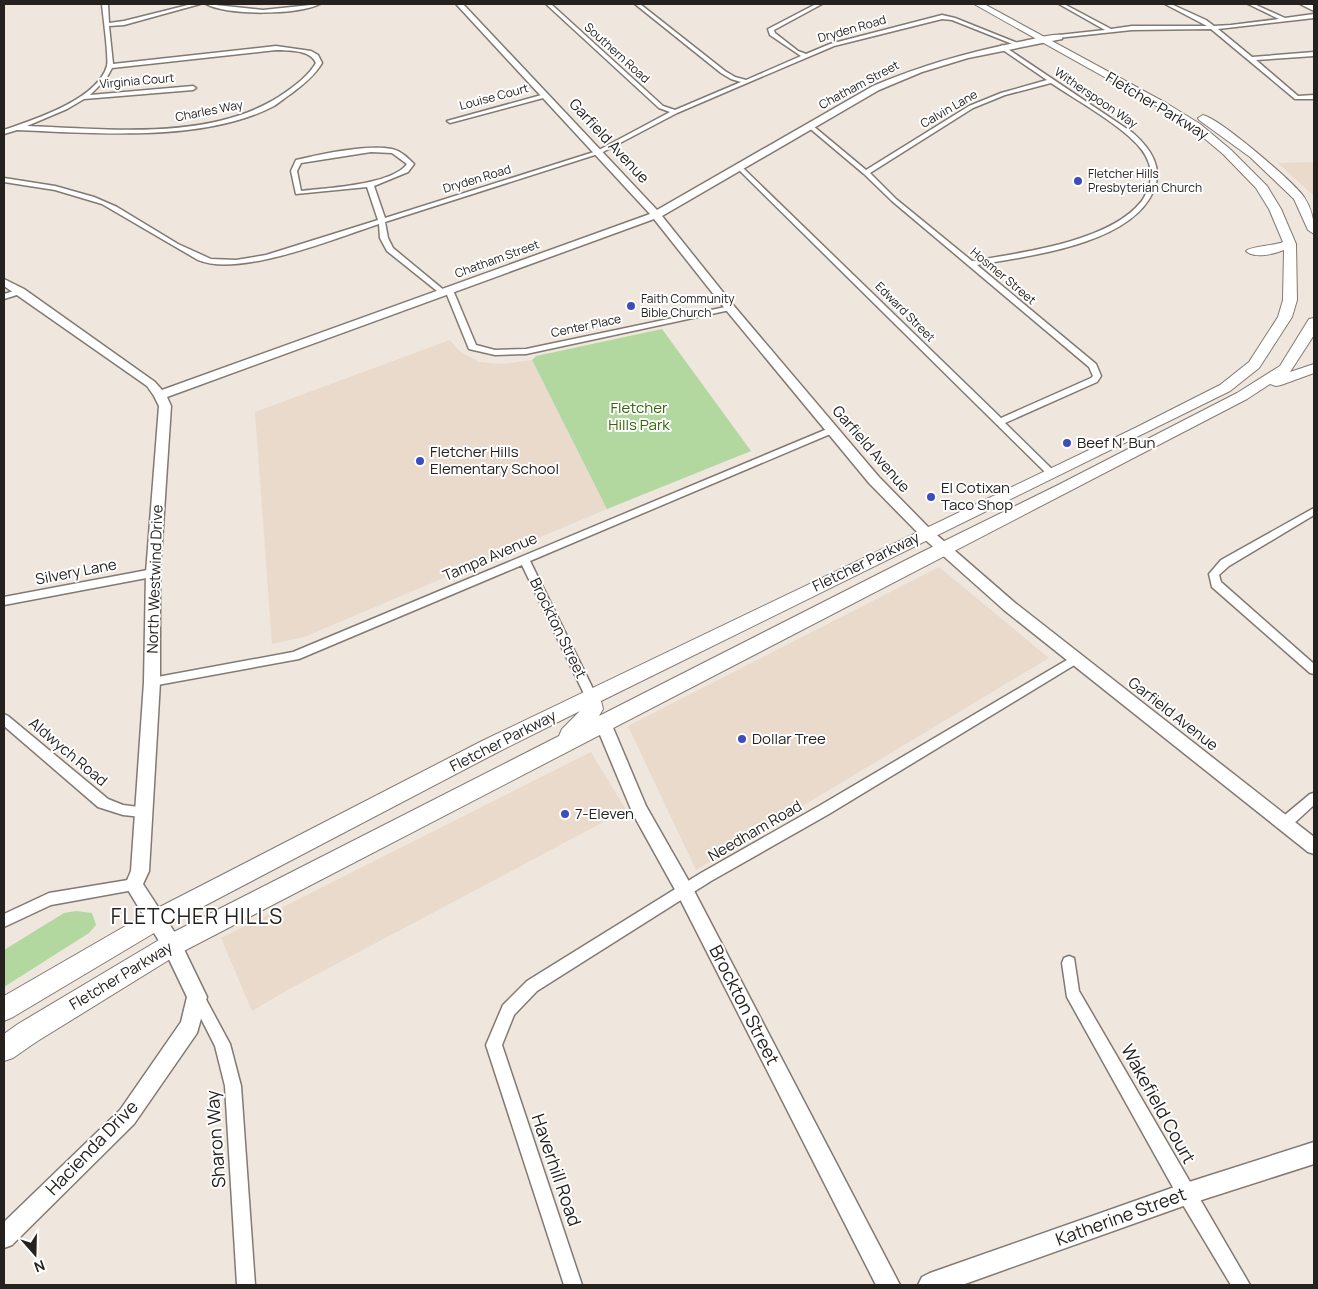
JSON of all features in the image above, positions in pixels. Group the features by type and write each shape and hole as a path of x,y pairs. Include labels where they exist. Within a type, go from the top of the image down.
{"main road":[{"name":"Fletcher Parkway","path":"4,1050 36,1028 172,945 942,549 1031,506 1242,396 1285,369 1311,330 1304,316 1290,300 1290,244 1275,209 1261,186 1228,152 1196,126 1153,100 978,4"},
{"name":"Fletcher Parkway","path":"996,4 1182,105 1225,133 1254,155 1299,198 1314,230"},
{"path":"1299,198 1314,207"},
{"path":"1252,252 1273,250 1290,244"},
{"name":"Fletcher Parkway","path":"4,1009 156,920 489,747 1225,388 1254,365 1304,316"},
{"path":"1242,396 1314,368"},
{"path":"1031,506 1029,501 1055,486 1052,474"},
{"path":"603,723 604,710 608,701 631,677"},
{"path":"553,749 582,724 593,709 591,697"}],"street":[{"path":"4,132 51,114 94,89 110,66 105,4"},
{"path":"107,25 124,23 194,4"},
{"path":"209,4 231,9 256,11 283,10 316,4"},
{"name":"Garfield Avenue","path":"459,4 656,215 730,308 874,480 942,549 1009,606 1314,847"},
{"name":"Southern Road","path":"548,4 661,107 676,112"},
{"path":"637,4 723,72 733,78 745,81"},
{"path":"805,56 772,34 771,29 819,4"},
{"path":"1061,4 1109,30"},
{"path":"1167,4 1204,21 1297,98 1314,97"},
{"path":"1250,4 1285,20"},
{"name":"Chatham Street","path":"160,394 656,215 876,88 898,78 947,61 1017,44 1109,30 1213,28 1314,16"},
{"name":"Dryden Road","path":"4,180 57,188 89,197 126,215 164,239 204,260 217,262 243,261 268,257 599,152 676,112 745,81 843,41 937,17 953,19 1017,44"},
{"name":"Charles Way","path":"17,128 154,130 212,124 244,116 278,102 290,94 319,63 316,56 309,52 276,48 110,66"},
{"name":"Witherspoon Way","path":"971,264 1047,250 1097,235 1132,216 1142,206 1151,192 1154,179 1153,166 1147,152 1124,128 1002,48"},
{"path":"1251,60 1314,54"},
{"name":"Calvin Lane","path":"866,173 971,107 1002,94 1050,81"},
{"name":"Virginia Court","path":"82,97 193,88"},
{"name":"Louise Court","path":"450,121 545,96"},
{"name":"Hosmer Street","path":"810,126 866,173 894,200 1093,366 1097,376 1094,380 1000,422"},
{"path":"377,150 393,152 411,164 406,171 370,184 298,193 294,171 298,161 377,150"},
{"name":"Edward Street","path":"740,168 1052,474"},
{"path":"370,184 382,221 384,238 390,249 400,259 445,291"},
{"path":"4,282 20,291 151,384 160,394"},
{"path":"4,297 20,291"},
{"name":"Center Place","path":"445,291 472,347 485,352 502,354 534,350 730,308"},
{"name":"North Westwind Drive","path":"134,885 140,871 142,812 152,682 153,573 165,406 160,394"},
{"name":"Tampa Avenue","path":"152,682 295,656 832,430"},
{"path":"1314,511 1225,563 1214,574 1216,584 1314,670"},
{"name":"Brockton Street","path":"524,560 591,697"},
{"name":"Silvery Lane","path":"4,601 153,573"},
{"name":"Needham Road","path":"500,1067 494,1045 508,1010 532,986 685,891 1077,658"},
{"name":"Aldwych Road","path":"4,719 103,804 123,810 142,812"},
{"name":"Brockton Street","path":"603,723 639,809 685,891 888,1285"},
{"path":"1285,823 1314,798"},
{"path":"4,921 49,899 134,885 172,945 197,997"},
{"name":"Wakefield Court","path":"1069,963 1072,992 1186,1194 1241,1285"},
{"name":"Hacienda Drive","path":"4,1237 127,1117 190,1026 197,997"},
{"name":"Sharon Way","path":"197,997 222,1044 233,1086 246,1285"},
{"name":"Haverhill Road","path":"500,1067 573,1285"},
{"name":"Katherine Street","path":"930,1285 1186,1194 1314,1152"}],"shaded area":[{"path":"1314,162 1314,196 1278,163"},
{"name":"Fletcher Hills Elementary School","path":"450,340 459,351 479,362 502,364 532,360 607,509 304,637 272,644 255,412"},
{"path":"939,567 1049,658 696,870 628,726"},
{"path":"591,752 626,810 293,987 252,1011 221,938"}],"green space":[{"name":"Fletcher Hills Park","path":"662,329 751,451 607,509 532,360 536,356"},
{"path":"76,911 92,913 96,925 89,933 4,987 4,950 64,913"}],"place":[{"name":"Fletcher Hills Presbyterian Church","path":"1078,181"},
{"name":"Faith Community Bible Church","path":"631,306"},
{"name":"Beef N' Bun","path":"1067,443"},
{"name":"Fletcher Hills Elementary School","path":"420,461"},
{"name":"El Cotixan Taco Shop","path":"931,497"},
{"name":"Dollar Tree","path":"742,739"},
{"name":"7-Eleven","path":"565,814"}],"district":[{"name":"FLETCHER HILLS","path":"197,917"}]}
